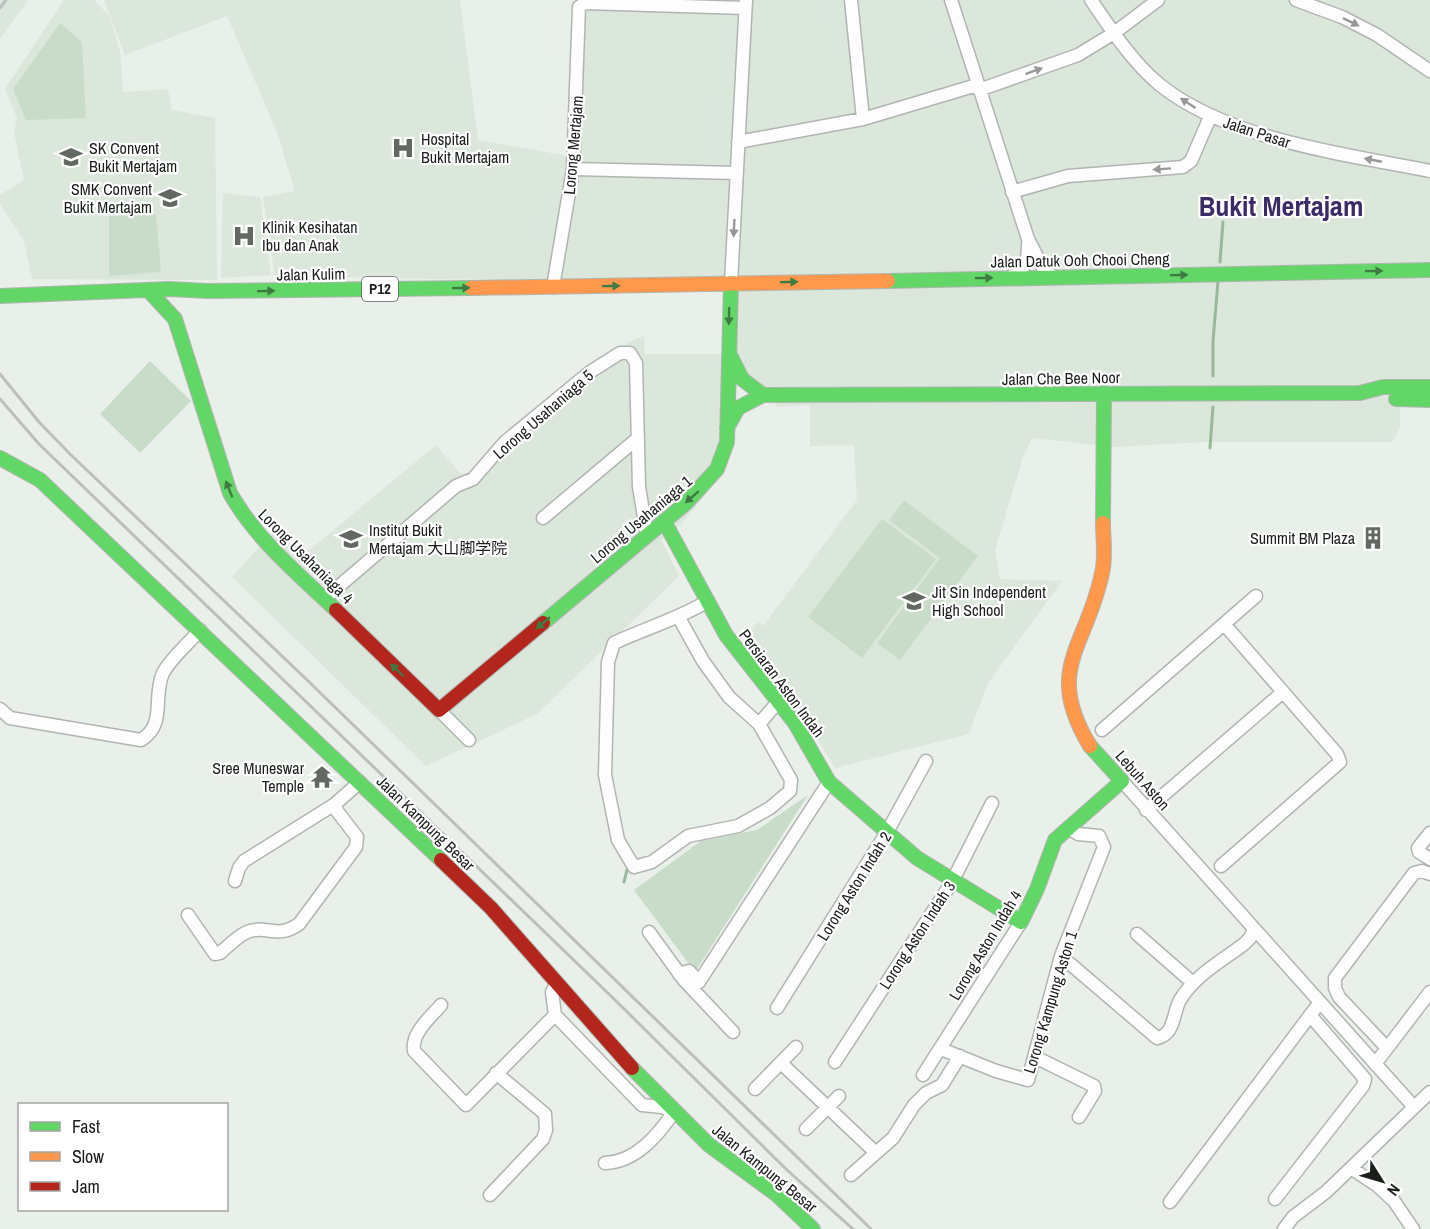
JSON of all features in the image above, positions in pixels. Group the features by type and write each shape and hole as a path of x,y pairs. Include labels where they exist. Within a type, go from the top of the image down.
{"main road":[{"name":"Jalan Datuk Ooh Chooi Cheng","path":"730,284 1430,270"},
{"name":"Jalan Kulim","path":"0,296 149,291 730,284"},
{"name":"Lorong Usahaniaga 1","path":"439,710 713,477 725,454 730,284"},
{"path":"149,291 175,319"},
{"path":"175,319 179,302 208,291"},
{"name":"Lorong Usahaniaga 4","path":"175,319 230,493 243,516 261,538 439,710"},
{"path":"727,430 738,408 763,395 740,377 729,349"},
{"name":"Jalan Che Bee Noor","path":"1360,393 1383,387 1430,387"},
{"name":"Lebuh Aston","path":"1104,393 1103,571 1091,614 1071,660 1067,689 1073,715 1089,745 1122,782"},
{"name":"Jalan Che Bee Noor","path":"763,395 1360,393 1381,398 1430,400"},
{"name":"Jalan Kampung Besar","path":"0,458 45,485 200,630 491,908 649,1088 709,1145 776,1194 813,1229"},
{"name":"Persiaran Aston Indah","path":"664,521 726,635 801,731 829,782 887,832 952,882 1021,922"},
{"name":"Lorong Aston Indah 4","path":"1021,922 1037,889 1055,840 1122,782"}],"street":[{"path":"851,0 863,119"},
{"path":"951,0 1028,239 1044,270 1054,277"},
{"name":"Jalan Pasar","path":"1092,0 1114,33 1154,80 1210,117 1287,142 1430,171"},
{"path":"738,142 863,119 978,87 1078,55 1114,33 1158,0"},
{"path":"1296,0 1377,35 1430,71"},
{"name":"Lorong Mertajam","path":"553,287 573,169 579,7 585,3 746,4"},
{"path":"730,284 746,4"},
{"path":"1012,192 1068,176 1184,167 1191,161 1210,117"},
{"path":"573,169 736,173"},
{"path":"1008,278 1024,268 1028,255 1028,239"},
{"name":"Lorong Usahaniaga 5","path":"324,599 456,486 473,479 506,442 590,372 620,353 630,353 636,363 638,438"},
{"path":"543,518 638,438"},
{"path":"638,438 639,487 647,535"},
{"path":"1102,730 1257,596"},
{"path":"679,618 703,661 729,697 759,724 791,780 790,791 770,808 738,826 688,836 652,862 634,867 618,840 605,775 608,662 614,643 644,628 679,618 708,601"},
{"path":"1221,866 1340,762 1337,754 1224,624"},
{"path":"0,709 10,718 141,740 150,735 156,724 164,672 200,630"},
{"path":"1146,810 1283,692"},
{"path":"759,724 777,703"},
{"name":"Lorong Usahaniaga 4","path":"439,710 469,740"},
{"name":"Lorong Aston Indah 2","path":"777,1008 887,832 926,761"},
{"path":"235,881 244,861 335,804 360,782"},
{"path":"680,974 689,971 699,982 829,782"},
{"name":"Lebuh Aston","path":"1122,782 1414,1107"},
{"name":"Lorong Aston Indah 3","path":"835,1062 952,882 993,803"},
{"path":"188,915 215,954 246,932 263,930 274,933 291,930 299,924 356,847 357,837 337,811 335,804"},
{"name":"Lorong Kampung Aston 1","path":"941,1049 996,1071 1028,1080 1061,956 1104,847 1099,836 1078,834 1069,828"},
{"path":"1430,832 1418,848 1419,852 1430,859"},
{"path":"1387,1048 1339,997 1335,988 1335,978 1414,873 1422,871 1430,874"},
{"name":"Lorong Aston Indah 4","path":"923,1075 1021,922"},
{"path":"1061,956 1157,1038 1165,1035 1169,1030 1179,1001 1193,983 1244,944 1254,929"},
{"path":"649,932 680,974 733,1032"},
{"path":"1137,934 1193,983"},
{"path":"557,983 552,992 555,1015 642,1105 662,1107 674,1112 646,1146 614,1163 605,1163"},
{"path":"1375,1064 1430,992"},
{"path":"1170,1202 1320,1002"},
{"path":"441,1005 416,1035 412,1043 414,1051 466,1105 555,1015"},
{"path":"1275,1199 1363,1086 1365,1078 1310,1015"},
{"path":"755,1089 796,1047"},
{"path":"851,1175 899,1132 914,1105 926,1093 942,1086 960,1056"},
{"path":"1035,1057 1094,1086 1095,1091 1079,1117"},
{"path":"781,1063 876,1153"},
{"path":"490,1195 543,1139 546,1130 545,1114 496,1073"},
{"path":"1285,1226 1326,1192 1430,1092"},
{"path":"806,1129 839,1096"},
{"path":"1351,1168 1378,1186 1394,1201 1413,1229"}],"shaded area":[{"path":"0,0 28,0 0,39"},
{"name":"SK Convent Bukit Mertajam","path":"64,0 94,0 110,17 120,52 123,92 168,89 172,110 215,118 217,280 32,279 24,241 0,204 0,195 24,180 14,133 17,118 5,89"},
{"path":"104,0 460,0 478,140 568,156 575,0 1430,0 1430,403 1400,403 1400,428 1392,442 1204,442 1115,447 1032,438 1023,457 995,550 1000,579 1062,581 988,683 969,734 835,768 804,715 744,640 758,622 763,626 857,500 854,445 810,446 810,405 778,407 766,392 736,367 724,279 549,281 275,276 263,197 295,191 277,132 227,16 125,55"},
{"name":"Klinik Kesihatan Ibu dan Anak","path":"223,193 260,197 271,275 221,278"},
{"path":"644,336 645,354 722,354 721,476 681,524 661,540 679,576 537,714 426,766 232,577 276,528 301,557 436,445 460,473 469,476 556,390 631,341"}],"green space":[{"path":"60,23 82,42 86,118 26,120 13,89"},
{"path":"156,214 161,272 109,276 109,216"},
{"path":"150,361 191,401 140,453 100,414"},
{"path":"904,500 978,556 900,660 877,643 940,558 889,520"},
{"path":"882,519 936,559 862,658 808,617"},
{"path":"808,795 695,972 634,890 701,841 757,830"}],"waterway":[{"path":"1220,262 1223,222"},
{"path":"1213,376 1213,341 1218,281"},
{"path":"1210,448 1213,407"},
{"path":"624,882 628,866"}],"railway":[{"path":"0,8 6,0"},
{"path":"0,374 39,422 71,455 304,677 871,1229"},
{"path":"0,399 39,444 613,998 787,1170 853,1229"}],"traffic: fast":[{"path":"888,281 1430,270"},
{"path":"543,623 686,503 717,469 727,442 731,283"},
{"path":"0,296 169,289 208,291 471,288"},
{"path":"149,291 175,319 230,493 240,510 265,540 336,610"},
{"path":"731,357 742,379 763,395"},
{"path":"727,428 738,408 763,395 1360,393 1383,387 1430,387"},
{"path":"1103,523 1104,393"},
{"path":"1396,399 1430,400"},
{"path":"0,458 40,480 441,860"},
{"path":"664,521 726,635 795,723 829,782 917,858 1021,922 1037,889 1055,840 1122,781 1090,746"},
{"path":"632,1068 709,1145 776,1194 813,1229"}],"traffic: slow":[{"path":"471,288 888,281"},
{"path":"1090,746 1076,719 1070,697 1069,677 1073,658 1102,573 1103,523"}],"traffic: jam":[{"path":"336,610 439,710 543,623"},
{"path":"441,860 491,908 632,1068"}],"place":[{"name":"Hospital Bukit Mertajam","path":"403,148"},
{"name":"SK Convent Bukit Mertajam","path":"71,157"},
{"name":"SMK Convent Bukit Mertajam","path":"170,198"},
{"name":"Klinik Kesihatan Ibu dan Anak","path":"244,236"},
{"name":"Summit BM Plaza","path":"1373,538"},
{"name":"Institut Bukit Mertajam 大山脚学院","path":"351,539"},
{"name":"Jit Sin Independent High School","path":"914,601"},
{"name":"Sree Muneswar Temple","path":"322,777"}],"district":[{"name":"Bukit Mertajam","path":"1281,206"}]}
